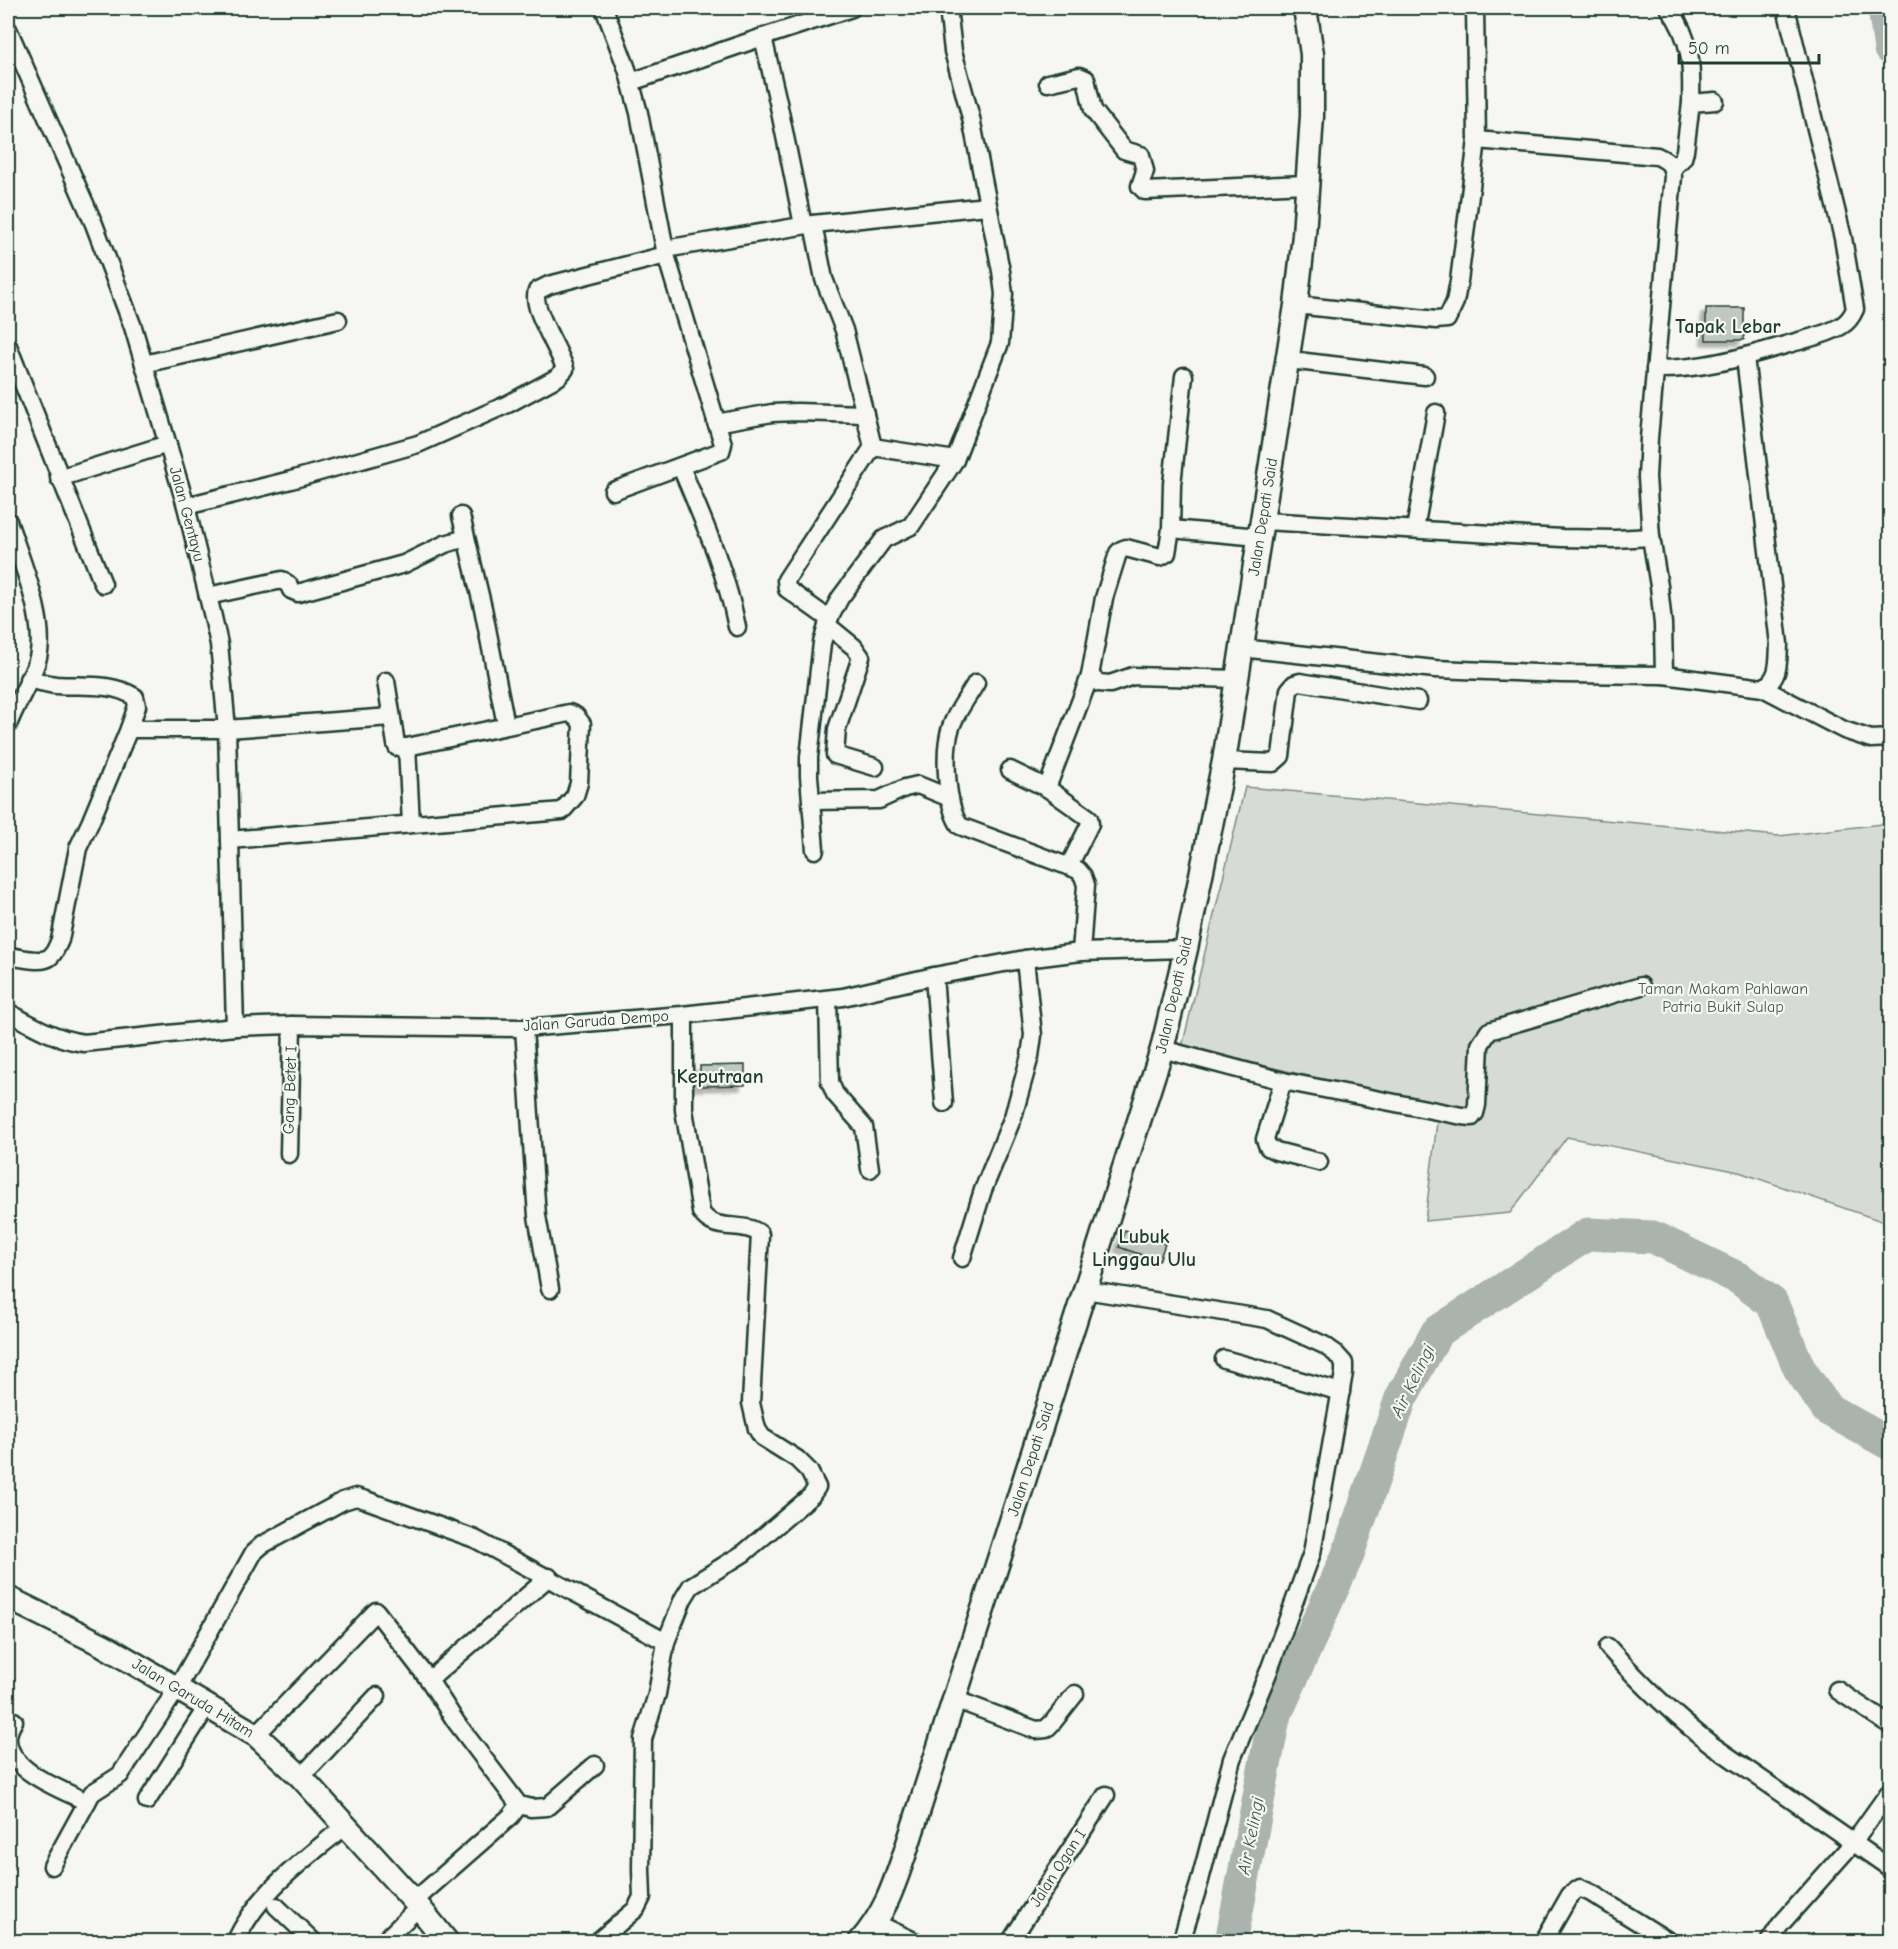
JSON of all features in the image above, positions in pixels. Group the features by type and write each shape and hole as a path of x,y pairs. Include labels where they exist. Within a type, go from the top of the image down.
{"main road":[{"name":"Jalan Depati Said","path":"860,1941 876,1923 891,1892 905,1853 1162,1049 1186,949 1238,679 1296,305 1312,116 1312,54 1305,8"},
{"name":"Jalan Garuda Hitam","path":"8,1598 103,1645 256,1735 301,1777 417,1904 447,1941"}],"street":[{"path":"604,8 631,82 666,252 723,444 722,449 681,467 614,491"},
{"path":"631,82 852,8"},
{"path":"815,850 809,757 822,643 828,622 840,598 884,538 911,525 955,460 994,361 1002,333 1004,294 971,118 953,51 948,8"},
{"path":"1296,305 1436,320 1447,319 1455,302 1459,281 1477,140 1475,8"},
{"path":"1669,8 1680,23 1691,59 1690,103 1685,151 1679,162 1672,168"},
{"path":"1655,369 1711,364 1745,357 1816,336 1840,326 1852,317 1855,309 1843,238 1786,8"},
{"name":"Jalan Gentayu","path":"8,29 94,225 133,327 186,506 219,644 227,729 235,1028"},
{"path":"763,37 808,225 824,279 844,330 873,447 786,580 787,589 828,622 854,646 861,657 837,729 835,755"},
{"path":"1048,83 1079,76 1086,79 1093,110 1124,150 1141,155 1145,171 1140,186 1145,191 1306,184"},
{"path":"1690,103 1715,101"},
{"path":"1477,140 1657,156 1667,160 1672,168 1647,477 1651,537 1660,595 1664,675"},
{"path":"186,506 291,480 418,444 508,404 558,376 565,369 535,297 537,291 549,285 666,252 808,225 987,206"},
{"path":"144,364 338,320"},
{"path":"8,346 103,584"},
{"path":"1745,357 1779,644 1778,670 1771,683 1763,688"},
{"path":"1289,360 1425,376"},
{"path":"1047,788 1090,676 1104,598 1118,553 1126,548 1160,556 1164,555 1168,549 1172,484 1184,376"},
{"path":"716,423 772,413 865,414"},
{"path":"1415,530 1436,413"},
{"path":"59,478 168,444"},
{"path":"873,447 955,460"},
{"path":"681,467 713,544 730,593 737,627"},
{"path":"461,516 483,608 506,725"},
{"path":"8,521 39,625 37,663 11,707 8,725"},
{"path":"1171,529 1415,530 1562,538 1651,537"},
{"path":"208,596 282,580 289,585 291,590 298,593 404,564 445,544 466,538"},
{"path":"1241,648 1435,669 1664,675 1763,688 1844,730 1871,739 1890,738"},
{"path":"1090,676 1099,683 1110,684 1133,676 1238,679"},
{"path":"8,956 41,960 49,958 55,952 60,940 78,848 90,824 137,706 135,697 128,692 95,685 57,685 28,679"},
{"path":"230,840 561,811 569,805 579,783 582,724 576,716 569,713 400,747 396,744 386,681"},
{"path":"1224,760 1273,763 1278,760 1281,756 1289,690 1294,684 1300,682 1418,701"},
{"path":"976,683 951,727 946,753 950,798 955,819 960,826 1078,870 1086,885 1081,952"},
{"path":"129,729 227,729 391,717"},
{"path":"407,747 411,824"},
{"path":"809,757 835,755 875,767"},
{"path":"1010,770 1047,788 1089,818 1089,824 1069,866"},
{"path":"811,801 879,800 918,785 950,798"},
{"name":"Jalan Garuda Dempo","path":"8,1012 45,1033 66,1041 84,1043 235,1028 292,1025 524,1028 684,1015 828,999 882,989 934,975 1081,952 1186,949"},
{"path":"962,1258 983,1190 1013,1116 1030,1056 1033,1035 1025,959"},
{"path":"934,975 944,1103"},
{"path":"1162,1049 1283,1081 1472,1117 1477,1105 1480,1045 1490,1031 1641,986"},
{"path":"828,999 830,1082 835,1094 867,1134 870,1169"},
{"path":"597,1941 636,1909 642,1896 643,1739 657,1694 666,1642 683,1599 691,1586 744,1552 811,1496 817,1487 809,1471 797,1459 762,1437 757,1429 751,1403 760,1234 754,1230 713,1224 701,1212 684,1110 684,1015"},
{"name":"Gang Betet I","path":"289,1154 292,1025"},
{"path":"524,1028 537,1216 550,1289"},
{"path":"1283,1081 1265,1139 1268,1148 1319,1162"},
{"path":"1085,1290 1267,1319 1324,1345 1344,1363 1341,1392 1312,1552 1268,1673 1232,1759 1199,1884 1181,1941"},
{"path":"1224,1359 1341,1392"},
{"path":"52,1866 93,1793 120,1775 177,1689 254,1552 262,1545 350,1498 366,1500 452,1529 498,1550 666,1642"},
{"path":"429,1680 549,1577"},
{"path":"256,1735 376,1611 519,1805 531,1808 547,1807 595,1765"},
{"path":"1608,1647 1660,1703 1684,1724 1890,1868"},
{"path":"1837,1690 1890,1725"},
{"path":"954,1699 1036,1730 1046,1729 1075,1694"},
{"path":"301,1777 377,1696"},
{"path":"147,1801 208,1705"},
{"path":"14,1721 8,1736 8,1745 19,1765 51,1785 87,1802"},
{"path":"1769,1941 1780,1925 1853,1843 1890,1791"},
{"name":"Jalan Ogan I","path":"1010,1941 1106,1795"},
{"path":"383,1941 417,1904 512,1816 519,1805"},
{"path":"235,1941 257,1903 284,1876 345,1826"},
{"path":"1544,1941 1570,1895 1580,1888 1662,1939"},
{"path":"276,1906 314,1941"},
{"path":"876,1923 916,1941"}],"green space":[{"name":"Taman Makam Pahlawan Patria Bukit Sulap","path":"1245,787 1779,836 1890,823 1890,1224 1739,1172 1567,1137 1510,1213 1425,1221 1439,1106 1182,1047"}],"building":[{"path":"1706,308 1744,308 1744,340 1706,340"},
{"path":"745,1065 745,1085 700,1086 700,1066"},
{"path":"1125,1230 1165,1244 1159,1261 1119,1247"}],"waterway":[{"name":"Air Kelingi","path":"1884,8 1890,49"},
{"name":"Air Kelingi","path":"1231,1942 1274,1718 1347,1557 1401,1398 1437,1332 1588,1234 1653,1237 1740,1279 1772,1303 1799,1368 1827,1409 1890,1444"}],"district":[{"name":"Tapak Lebar","path":"1728,326"},
{"name":"Keputraan","path":"720,1076"},
{"name":"Lubuk Linggau Ulu","path":"1144,1248"}]}
